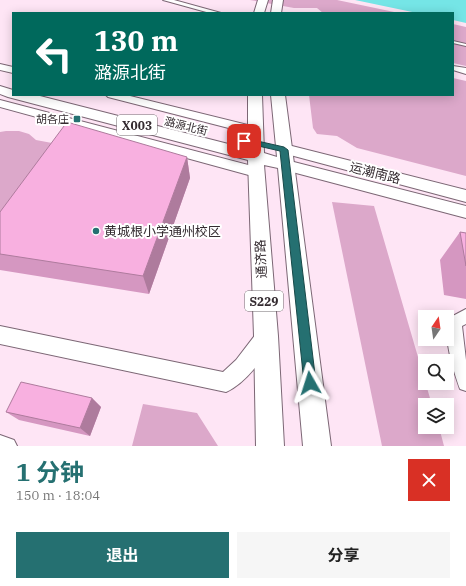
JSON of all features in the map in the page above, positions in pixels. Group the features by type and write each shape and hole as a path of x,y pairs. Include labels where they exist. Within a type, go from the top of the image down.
{"main road":[{"path":"259,12 263,0"},
{"path":"276,12 278,0"},
{"path":"0,78 12,82"},
{"path":"0,90 12,94"},
{"name":"潞源北街","path":"23,96 256,151"},
{"name":"潞源北街","path":"68,96 256,151"},
{"name":"通济路","path":"255,96 256,151 266,336 270,446"},
{"name":"S229","path":"278,96 317,446"},
{"name":"X003","path":"256,151 285,157"},
{"name":"运潮南路","path":"285,157 466,196"},
{"name":"运潮南路","path":"285,157 466,212"}],"street":[{"path":"166,0 214,12"},
{"path":"0,67 12,70"},
{"path":"454,68 466,70"},
{"path":"115,96 256,151"},
{"path":"0,103 220,163 256,151"},
{"path":"38,114 50,103"},
{"path":"466,316 454,323 457,356 466,383"},
{"path":"1,334 226,382 243,367 266,336"},
{"path":"0,444 8,446"}],"lane":[{"path":"454,42 466,45"}],"shaded area":[{"path":"250,0 337,0 394,12 322,12 317,8 294,8"},
{"path":"454,24 466,27 466,66 454,63"},
{"path":"454,78 466,81 466,176 357,148 337,136 317,134 313,128 309,96 454,96"},
{"path":"19,131 29,134 36,140 52,143 0,215 0,132"},
{"path":"332,202 374,206 418,357 418,390 428,390 430,398 418,398 418,434 441,434 444,446 382,446"},
{"path":"143,404 197,413 218,446 132,446"}],"water":[{"path":"355,0 466,0 466,23 454,20 454,12 412,12"}],"building":[{"path":"67,122 187,157 143,276 0,254 0,212"},
{"path":"460,232 466,233 466,266"},
{"path":"21,382 92,398 80,428 6,412"}],"place":[{"name":"胡各庄","path":"77,119"},
{"name":"黄城根小学通州校区","path":"96,231"}],"route":[{"path":"244,141 284,150 310,383"}]}
